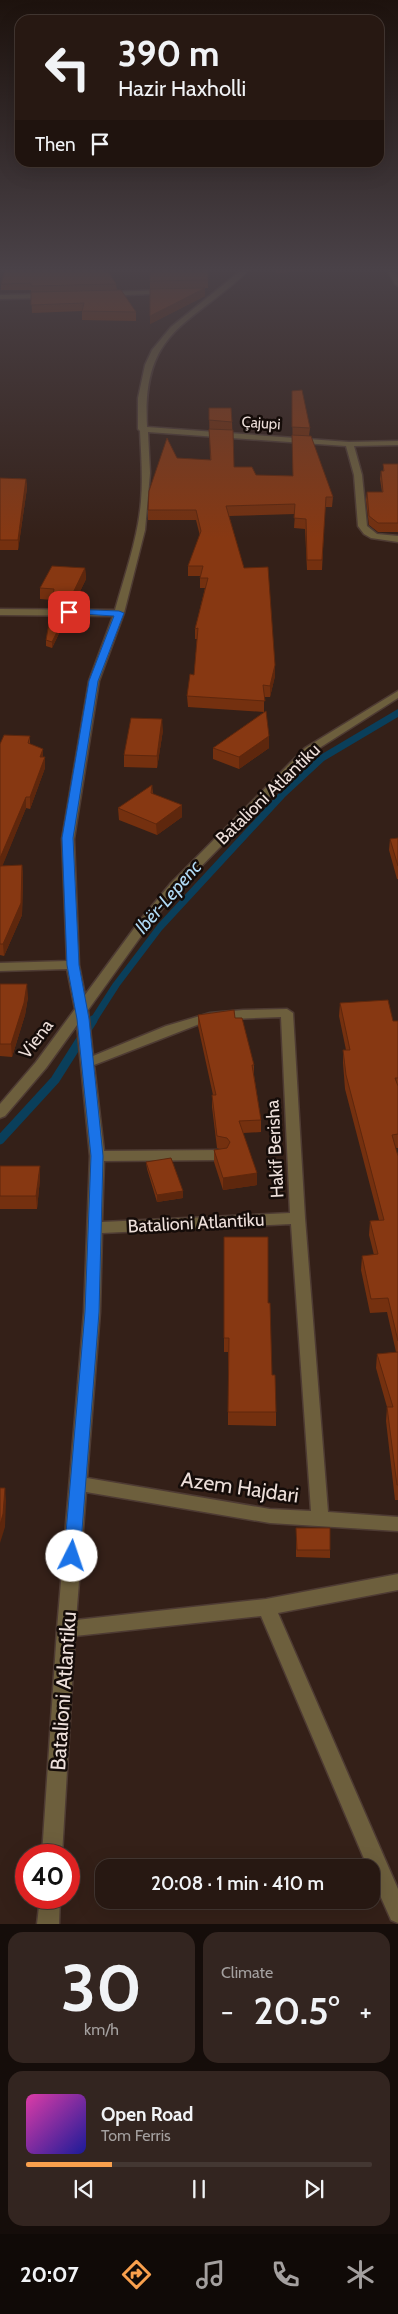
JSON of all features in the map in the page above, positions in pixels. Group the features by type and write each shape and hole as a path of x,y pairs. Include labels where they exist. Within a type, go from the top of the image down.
{"street":[{"name":"Batalioni Atlantiku","path":"53,1844 66,1629 92,1312 97,1156 82,1014 73,965 68,838 94,681 119,613 141,530 146,473 142,430 142,398 152,359"},
{"name":"Çajupi","path":"142,430 348,444 398,443"},
{"path":"348,444 357,467 361,522 365,531 398,550"},
{"path":"379,540 398,540"},
{"path":"0,612 119,613"},
{"name":"Batalioni Atlantiku","path":"82,1014 145,922 169,893 280,777 310,750 398,694"},
{"path":"0,967 73,965"},
{"name":"Hakif Berisha","path":"88,1063 201,1019 222,1016 287,1013 298,1218 320,1520"},
{"name":"Viena","path":"0,1113 82,1014"},
{"path":"97,1156 221,1155"},
{"name":"Batalioni Atlantiku","path":"94,1228 298,1218"},
{"name":"Azem Hajdari","path":"78,1484 270,1516 398,1524"},
{"path":"66,1629 266,1607 398,1582"},
{"path":"266,1607 398,1913"},
{"path":"48,1924 49,1909"}],"building":[{"path":"302,390 310,428 292,427 292,391"},
{"path":"209,408 231,408 232,422 209,420"},
{"path":"209,429 233,430 234,467 252,467 256,475 293,476 292,435 311,436 333,497 326,497 322,560 307,560 306,519 294,518 295,504 226,506 244,568 268,567 275,665 270,686 263,685 265,701 187,696 190,674 194,675 198,628 195,629 208,578 200,578 203,566 188,566 201,531 196,510 148,510 149,491 167,438 177,458 211,460"},
{"path":"383,464 398,464 398,523 378,523 369,516 367,492 383,492 381,471 384,471"},
{"path":"0,478 26,479 18,540 0,540"},
{"path":"52,566 85,568 71,597 53,597 54,589 40,588"},
{"path":"51,612 67,612 52,642 46,640"},
{"path":"266,711 269,736 239,757 213,748"},
{"path":"131,718 162,719 157,756 124,755"},
{"path":"4,735 30,736 28,743 43,749 40,757 45,757 30,797 26,797 0,858 0,744"},
{"path":"152,785 151,793 182,805 156,824 118,808"},
{"path":"398,838 398,866 390,839"},
{"path":"22,865 21,903 3,944 0,944 0,866"},
{"path":"0,984 27,984 24,1003 11,1044 0,1044"},
{"path":"388,1000 393,1021 398,1021 398,1078 395,1078 398,1086 398,1134 392,1135 398,1156 398,1341 388,1298 371,1299 362,1256 378,1254 370,1221 384,1220 346,1075 343,1050 350,1050 340,1003"},
{"path":"234,1010 235,1018 242,1018 254,1065 252,1065 261,1120 239,1121 257,1173 223,1178 214,1150 227,1148 230,1142 227,1138 217,1136 212,1095 216,1095 198,1015"},
{"path":"171,1158 183,1191 157,1195 146,1162"},
{"path":"0,1166 40,1166 36,1196 0,1196"},
{"path":"224,1237 268,1237 268,1303 270,1303 272,1375 275,1375 276,1412 228,1412 229,1338 224,1338"},
{"path":"398,1352 397,1485 387,1407 393,1407 377,1354"},
{"path":"0,1488 5,1488 0,1525"},
{"path":"296,1528 330,1528 330,1550 297,1550"}],"waterway":[{"name":"Ibër-Lepenc","path":"93,1021 116,985 160,927 282,795 322,758 398,713"},
{"name":"Ibër-Lepenc","path":"0,1140 55,1080 93,1020"}],"route":[{"path":"69,612 119,613 94,681 68,838 73,965 83,1019 97,1156 92,1312 72,1556"}]}
